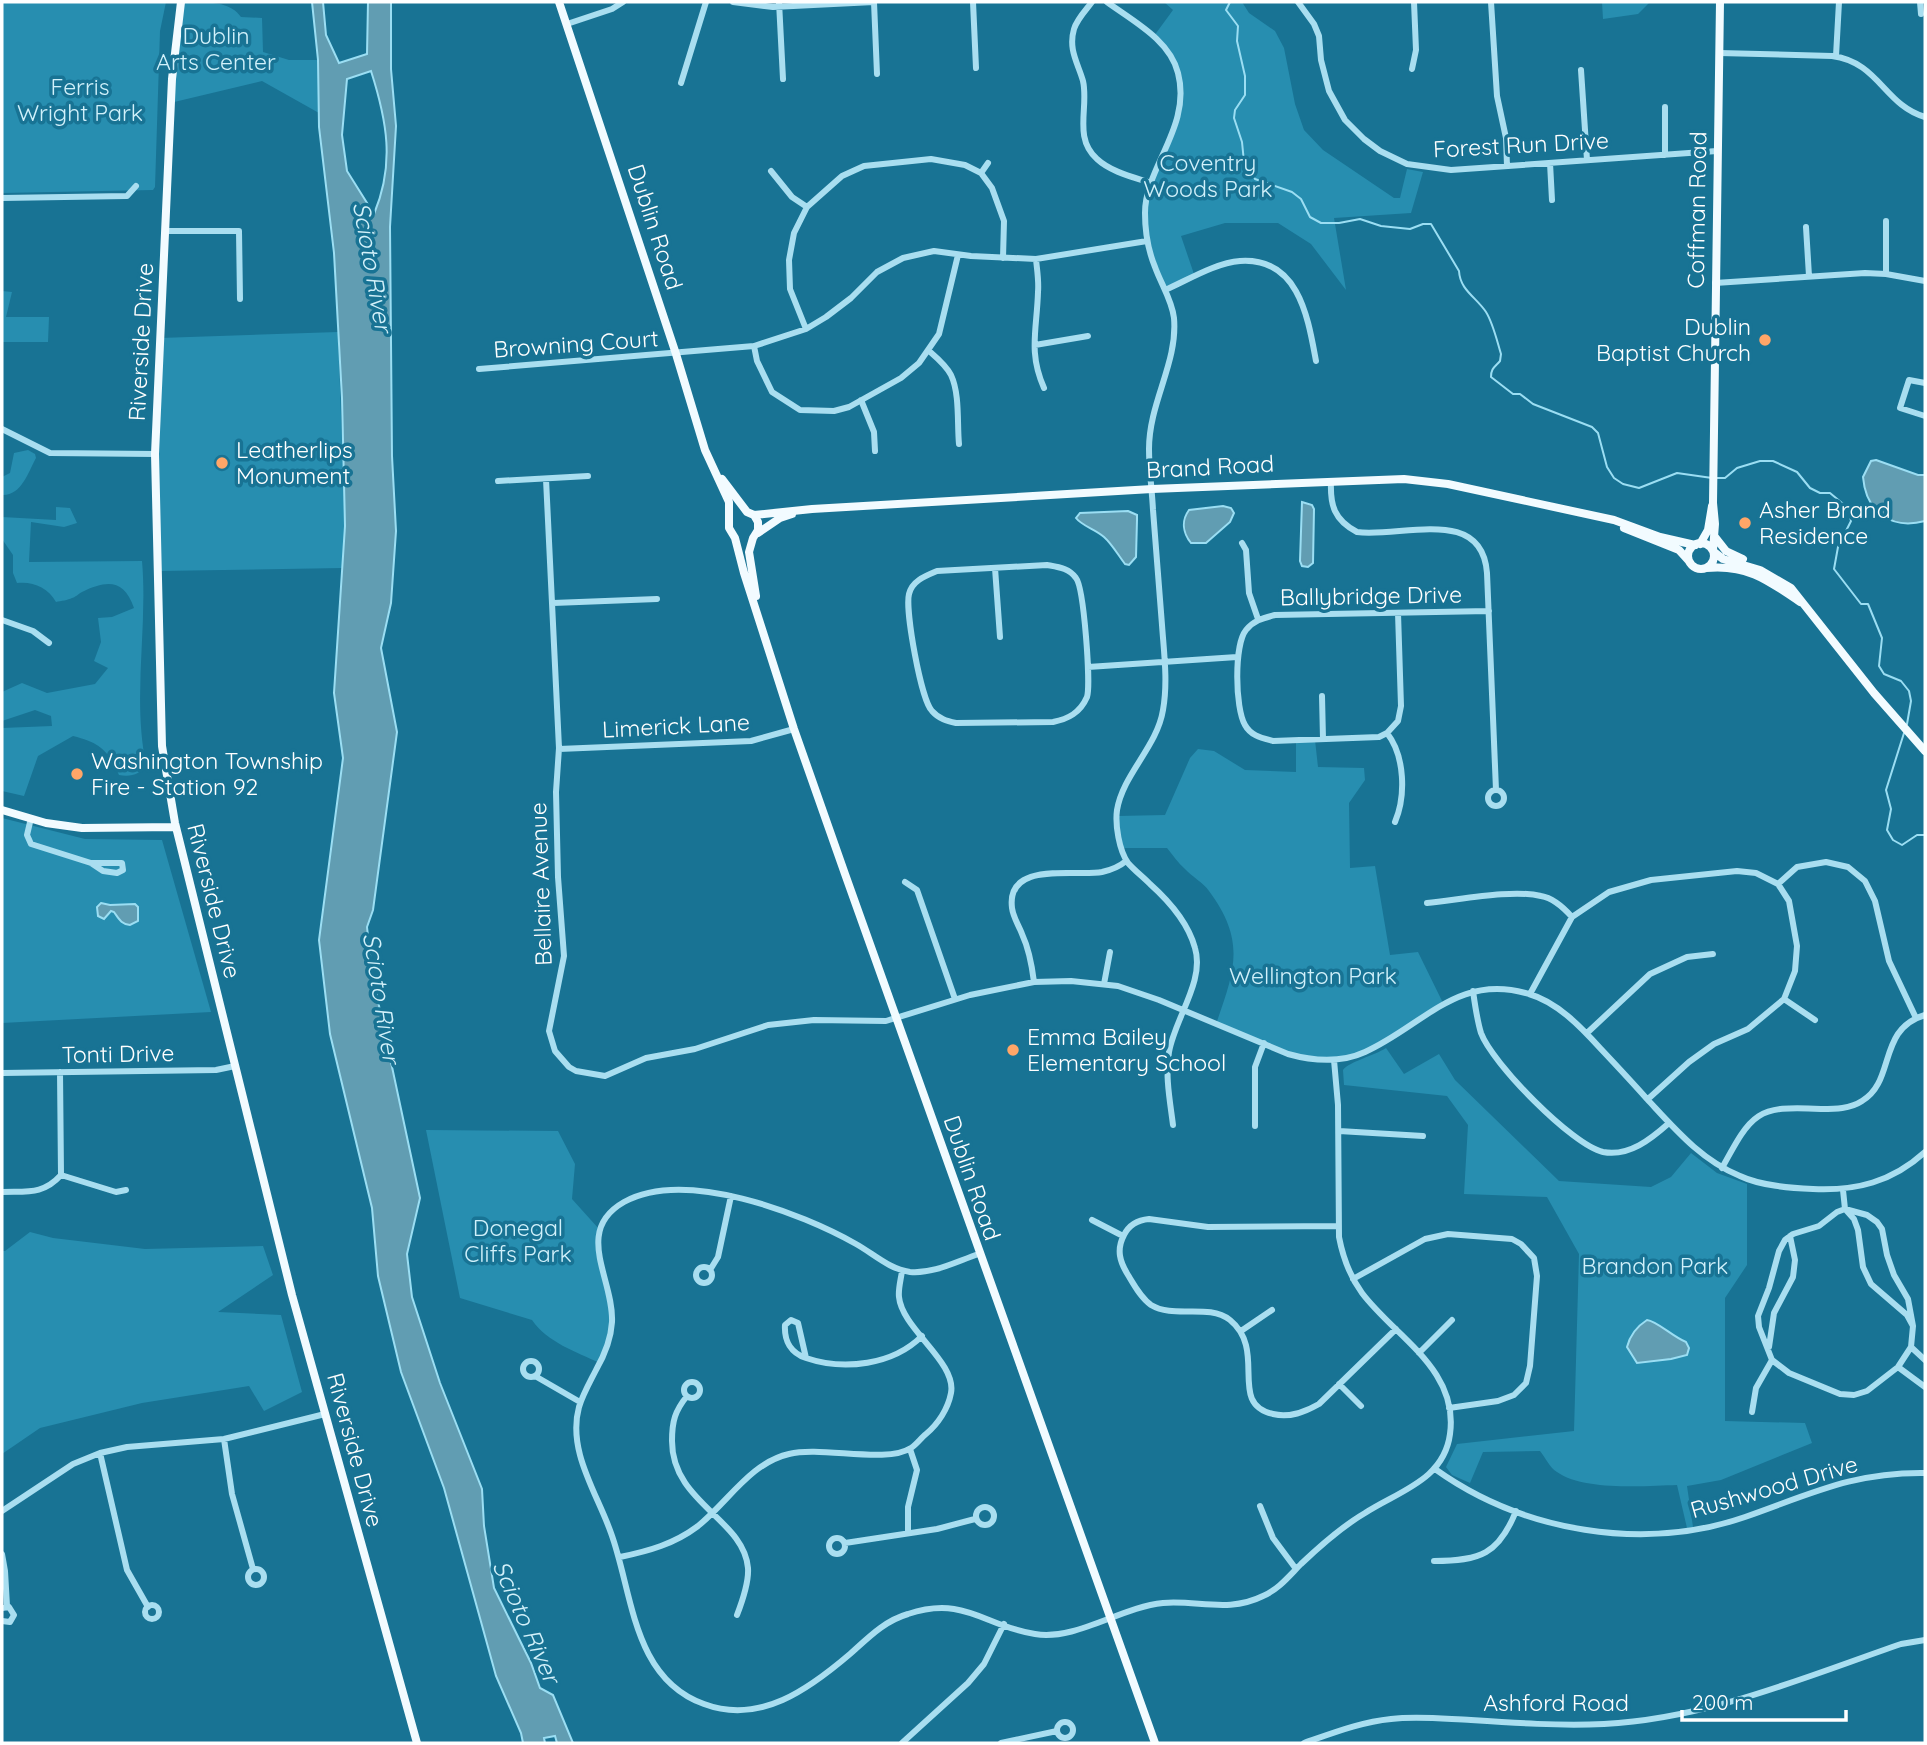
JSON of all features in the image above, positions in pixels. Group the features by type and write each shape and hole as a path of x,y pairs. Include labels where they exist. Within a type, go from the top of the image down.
{"main road":[{"name":"Riverside Drive","path":"181,2 172,79 155,454 163,761 176,827 235,1066 325,1414 417,1743"},
{"name":"Dublin Road","path":"559,2 712,466 729,502 731,520"},
{"name":"Coffman Road","path":"1713,551 1720,2"},
{"name":"Dublin Road","path":"712,466 750,513"},
{"name":"Brand Road","path":"750,513 1152,489 1331,481 1427,480 1606,519 1660,537 1698,544"},
{"name":"Coffman Road","path":"1698,544 1708,530 1713,503"},
{"name":"Brand Road","path":"755,536 780,518 812,509"},
{"path":"737,513 750,513 759,526 755,536 744,541 735,538 729,528 731,520 737,513"},
{"name":"Brand Road","path":"1606,519 1679,550 1689,561"},
{"name":"Dublin Road","path":"755,536 749,558 760,623"},
{"path":"1714,537 1726,551 1757,565 1760,570"},
{"name":"Dublin Road","path":"735,538 794,729 1155,1743"},
{"path":"1808,607 1778,585 1748,571 1727,567 1694,567 1689,561 1690,550 1698,544 1707,545 1723,559 1760,570 1791,588 1808,607 1896,718 1925,751"},
{"path":"1706,568 1712,563 1713,551"},
{"path":"2,810 82,828 176,827"}],"street":[{"path":"567,24 612,9 624,2"},
{"path":"681,83 706,2"},
{"path":"733,2 874,2 877,74"},
{"path":"973,2 976,68"},
{"path":"1092,2 1074,27 1072,44 1082,79 1084,139 1096,158 1115,170 1151,183"},
{"path":"1107,2 1165,47 1174,60 1179,76 1180,95 1176,123 1151,183 1145,210 1147,241 1173,314 1175,341 1155,403 1149,447 1165,662 1163,713 1150,746 1127,784 1117,809 1118,835 1126,861 1163,895 1176,911 1195,946 1198,963 1195,981 1175,1027 1169,1054 1168,1075 1173,1125"},
{"name":"Forest Run Drive","path":"1298,2 1319,36 1321,60 1329,91 1345,120 1380,151 1407,164 1451,170 1717,151"},
{"path":"1412,69 1416,50 1414,2"},
{"path":"1491,2 1497,96 1506,138 1507,166"},
{"path":"1836,56 1839,2"},
{"path":"1920,2 1922,14"},
{"path":"779,4 783,79"},
{"path":"1719,53 1836,56 1862,66 1904,107 1925,117"},
{"path":"1581,69 1587,160"},
{"path":"1665,107 1665,155"},
{"path":"806,328 790,289 789,260 794,233 807,207 842,176 864,166 931,159 949,161 981,173 992,188 1004,221 1003,258"},
{"path":"981,173 988,163"},
{"path":"1550,163 1552,200"},
{"path":"771,171 792,197 807,207"},
{"path":"2,198 127,196 136,186"},
{"path":"1886,221 1886,274"},
{"path":"1806,227 1809,276"},
{"path":"165,231 239,231 240,299"},
{"name":"Browning Court","path":"479,369 754,346 806,328 851,298 877,272 903,258 934,251 958,255 1036,259 1147,241"},
{"path":"754,346 757,361 772,391 800,410 834,411 861,400 901,378 919,363 928,351 939,334 958,255"},
{"path":"1036,259 1038,292 1034,345 1037,372 1044,388"},
{"path":"1165,290 1218,267 1240,261 1272,267 1292,283 1306,311 1316,361"},
{"path":"1715,283 1886,274 1925,281"},
{"path":"1034,345 1088,336"},
{"path":"928,351 940,360 952,376 959,444"},
{"path":"1925,383 1909,380 1900,405 1900,408 1925,416"},
{"path":"861,400 874,432 875,451"},
{"path":"2,429 50,453 155,454"},
{"path":"498,481 588,476"},
{"name":"Bellaire Avenue","path":"546,479 559,749 556,792 558,890 564,956 549,1031 555,1051 569,1067 592,1076 605,1076 646,1058 695,1049 768,1025 814,1020 876,1022 897,1019 955,999 1034,982 1104,984 1159,1000 1264,1044 1305,1058 1334,1060"},
{"path":"1331,481 1330,498 1333,510 1346,526 1357,531 1452,529 1472,538 1486,559 1496,790"},
{"path":"1241,543 1246,550 1250,593 1258,619"},
{"path":"1047,565 1064,567 1077,578 1082,594 1088,667 1086,699 1078,711 1067,719 1053,722 956,723 942,719 930,710 924,696 907,610 909,592 920,578 937,572 1047,565"},
{"path":"995,568 1000,637"},
{"path":"552,603 657,599"},
{"name":"Ballybridge Drive","path":"1237,657 1245,631 1258,619 1275,615 1489,611"},
{"path":"1088,667 1237,657 1241,712 1246,727 1258,737 1273,741 1370,738 1387,733 1398,722 1401,706 1398,613"},
{"path":"2,620 33,631 49,643"},
{"path":"1322,696 1323,739"},
{"name":"Limerick Lane","path":"559,749 751,741 794,729"},
{"path":"1387,733 1394,741 1401,767 1401,807 1395,822"},
{"path":"31,818 27,835 31,844 91,863"},
{"path":"1034,982 1024,936 1012,909 1017,887 1037,874 1100,873 1119,867 1126,861"},
{"path":"1778,884 1797,867 1826,862 1847,867 1865,881 1875,901 1889,961 1916,1018"},
{"path":"1531,994 1572,917 1609,892 1651,880 1737,872 1756,873 1778,884 1789,901 1797,946 1795,971 1784,999 1748,1029 1714,1044 1689,1062 1648,1100"},
{"path":"905,882 917,890 955,999"},
{"path":"1427,903 1523,893 1544,896 1572,917"},
{"path":"1104,984 1110,952"},
{"path":"1587,1033 1650,975 1687,957 1713,954"},
{"path":"979,1254 935,1270 902,1270 794,1214 731,1196 682,1190 643,1194 614,1209 601,1224 598,1252 611,1296 612,1326 604,1355 580,1402 576,1420 580,1455 620,1557 631,1613 644,1646 660,1672 689,1697 717,1708 756,1709 785,1700 825,1675 877,1628 905,1614 933,1608 970,1610 1039,1636 1064,1632 1159,1603 1233,1606 1246,1603 1272,1591 1342,1528 1410,1489 1435,1469 1446,1450 1450,1435 1449,1408 1442,1382 1419,1353 1371,1304 1353,1279 1342,1251 1334,1060 1364,1053 1443,1003 1473,991 1502,989 1531,994 1558,1009 1587,1033 1697,1151 1743,1178 1788,1187 1843,1190 1892,1177 1925,1153"},
{"path":"1473,991 1481,1034 1498,1063 1579,1142 1604,1152 1634,1149 1669,1123"},
{"path":"1784,999 1815,1020"},
{"path":"1722,1168 1741,1133 1761,1113 1788,1107 1843,1108 1865,1100 1873,1092 1884,1070 1895,1037 1916,1018 1925,1015"},
{"path":"1255,1126 1255,1067 1264,1044"},
{"name":"Tonti Drive","path":"2,1073 216,1070 235,1066"},
{"path":"2,1192 37,1191 51,1186 61,1175 60,1072"},
{"path":"1339,1131 1423,1136"},
{"path":"61,1175 116,1192 126,1190"},
{"path":"1843,1190 1845,1209 1858,1230 1863,1267 1871,1284 1907,1315 1913,1326"},
{"path":"710,1270 718,1257 731,1196"},
{"path":"1845,1209 1867,1215 1882,1228 1894,1275 1908,1300 1913,1326 1911,1347 1898,1367 1867,1391 1854,1395 1840,1394 1789,1373 1772,1360 1759,1327 1758,1316 1779,1251 1790,1236 1819,1226 1845,1209"},
{"path":"1092,1220 1123,1236"},
{"path":"1339,1226 1208,1227 1140,1220 1133,1224 1119,1244 1120,1261 1139,1293 1152,1305 1169,1310 1208,1312 1227,1318 1241,1331 1247,1344 1251,1400 1264,1412 1280,1416 1306,1412 1319,1404 1396,1329"},
{"path":"1353,1279 1426,1239 1448,1234 1512,1239 1534,1258 1536,1276 1530,1366 1526,1382 1514,1395 1498,1401 1449,1408"},
{"path":"1769,1351 1774,1313 1793,1277 1795,1260 1790,1236"},
{"path":"620,1557 650,1551 676,1541 700,1524 746,1478 787,1454 812,1451 889,1454 910,1449 937,1424 952,1391 947,1373 905,1316 899,1298 902,1270"},
{"path":"1241,1331 1272,1310"},
{"path":"1419,1353 1452,1320"},
{"path":"806,1358 798,1323 787,1322 784,1329 790,1349 806,1358 822,1364 856,1364 894,1357 922,1336"},
{"path":"1911,1347 1925,1360"},
{"path":"1752,1412 1756,1388 1772,1360"},
{"path":"1898,1367 1925,1387"},
{"path":"535,1376 580,1402"},
{"path":"1339,1384 1361,1406"},
{"path":"687,1396 673,1417 674,1457 684,1483 733,1535 748,1567 737,1615"},
{"path":"2,1511 73,1464 100,1453 127,1447 224,1439 325,1414"},
{"path":"224,1439 232,1494 253,1569"},
{"path":"908,1533 908,1507 917,1470 910,1449"},
{"path":"100,1453 127,1570 148,1607"},
{"name":"Rushwood Drive","path":"1435,1469 1457,1483 1516,1511 1581,1530 1623,1534 1663,1534 1726,1523 1835,1484 1877,1475 1925,1473"},
{"path":"1261,1506 1273,1538 1296,1569"},
{"path":"1434,1561 1454,1561 1487,1552 1500,1544 1516,1511"},
{"path":"845,1543 937,1529 975,1519"},
{"path":"2,1554 5,1571 4,1607 13,1610 14,1618 8,1622 2,1621"},
{"path":"902,1743 968,1683 984,1664 1004,1624"},
{"name":"Ashford Road","path":"1304,1743 1348,1728 1391,1719 1437,1718 1553,1725 1604,1724 1669,1716 1705,1709 1901,1644 1925,1640"},
{"path":"1001,1743 1057,1731"},
{"path":"910,1737 916,1743"}],"green space":[{"name":"Ferris Wright Park","path":"2,2 166,2 160,31 153,190 2,193"},
{"name":"Dublin Arts Center","path":"181,2 215,3 230,7 241,17 262,18 263,52 289,60 318,60 319,113 262,81 170,103"},
{"name":"Coventry Woods Park","path":"1164,2 1242,2 1249,13 1275,31 1284,48 1295,104 1304,130 1323,150 1394,198 1400,198 1407,169 1423,172 1411,213 1334,218 1346,290 1311,244 1278,223 1225,223 1181,236 1195,277 1165,290 1147,241 1145,210 1151,183 1166,149 1180,95 1174,60 1154,36 1173,10"},
{"path":"1602,2 1650,2 1638,14 1603,19"},
{"path":"2,291 12,292 6,317 49,317 48,342 2,342"},
{"path":"338,332 345,526 342,568 158,571 160,338"},
{"path":"28,450 35,454 36,458 27,477 14,492 2,495 2,477 10,473 14,453"},
{"path":"56,507 70,508 77,523 64,527 31,522 29,562 142,561 140,713 146,764 135,774 119,775 102,749 73,736 38,756 24,796 2,791 2,728 52,726 51,716 35,710 2,721 2,692 22,683 47,693 95,684 108,668 94,661 101,642 98,618 112,617 134,608 125,592 114,585 99,585 73,598 56,602 49,592 39,586 17,583 13,573 13,555 2,539 2,517 56,520"},
{"name":"Wellington Park","path":"1296,740 1315,740 1318,767 1364,768 1365,780 1349,803 1350,868 1375,866 1390,955 1418,952 1443,1003 1385,1041 1347,1058 1328,1060 1289,1053 1216,1024 1228,987 1234,956 1228,925 1221,909 1207,888 1182,867 1167,848 1122,848 1118,816 1165,815 1190,758 1198,749 1214,751 1245,770 1296,772"},
{"path":"2,818 85,839 162,840 211,1012 2,1023"},
{"name":"Brandon Park","path":"1386,1048 1404,1074 1439,1054 1455,1080 1559,1181 1651,1187 1671,1177 1691,1153 1717,1173 1747,1184 1747,1265 1725,1298 1725,1421 1805,1423 1812,1443 1721,1480 1687,1486 1693,1527 1687,1528 1677,1485 1615,1486 1582,1482 1554,1470 1540,1451 1483,1452 1470,1483 1452,1475 1446,1467 1457,1444 1574,1431 1579,1254 1547,1197 1464,1194 1468,1125 1447,1096 1344,1085 1343,1070 1346,1067"},
{"name":"Donegal Cliffs Park","path":"426,1130 558,1131 575,1164 572,1199 599,1229 612,1326 600,1363 554,1340 532,1320 460,1298"},
{"path":"30,1232 53,1238 145,1249 263,1246 273,1275 218,1312 281,1315 302,1392 264,1411 249,1386 142,1403 40,1428 2,1454 2,1251"}],"water":[{"name":"Scioto River","path":"312,2 323,2 326,35 339,63 367,54 368,2 391,2 391,69 396,126 390,227 392,456 396,531 391,603 381,648 397,732 373,910 367,927 372,973 420,1198 407,1254 412,1297 440,1383 482,1489 484,1526 494,1588 531,1663 540,1688 553,1695 573,1743 557,1743 555,1736 544,1738 545,1743 523,1743 496,1676 444,1488 401,1372 378,1276 372,1208 330,1034 319,940 343,758 334,693 345,526 342,398 334,253 319,127 318,60","holes":["371,71 385,125 386,142 385,178 374,214 347,171 342,135 347,79"]},
{"path":"1876,460 1925,475 1925,521 1901,523 1882,516 1875,509 1869,500 1863,477 1871,461"},
{"path":"1302,502 1312,505 1314,509 1313,563 1308,567 1302,566 1300,561"},
{"path":"1223,506 1231,508 1234,513 1230,522 1206,543 1191,543 1184,527 1189,510"},
{"path":"1128,511 1137,515 1136,557 1129,565 1125,564 1104,537 1076,518 1080,513"},
{"path":"101,903 135,904 138,907 138,921 130,925 124,924 111,911 104,919 98,916 97,907"},
{"path":"1647,1320 1686,1342 1689,1348 1687,1355 1637,1363 1627,1347 1634,1332"}],"waterway":[{"path":"1230,2 1226,10 1238,26 1237,41 1245,76 1245,95 1235,110 1234,118 1242,142 1244,162 1255,179 1292,192 1301,199 1310,217 1321,223 1360,219 1381,226 1410,229 1431,224 1459,271 1462,283 1491,321 1501,354 1491,377 1513,394 1520,394 1533,404 1592,427 1598,433 1607,467 1614,478 1623,484 1639,488 1677,473 1712,478"},
{"path":"1717,478 1725,478 1737,468 1760,461 1773,461 1797,472 1810,488 1820,493 1830,493 1848,508 1851,521 1838,547 1834,569 1861,604 1868,604 1882,638 1879,666 1884,674 1901,681 1909,691 1911,701 1907,724"},
{"path":"1904,733 1886,790 1891,809 1887,830 1893,840 1902,845 1917,835 1925,835"}],"place":[{"name":"Dublin Baptist Church","path":"1765,340"},
{"name":"Leatherlips Monument","path":"222,463"},
{"name":"Asher Brand Residence","path":"1745,523"},
{"name":"Washington Township Fire - Station 92","path":"77,774"},
{"name":"Emma Bailey Elementary School","path":"1013,1050"}]}
